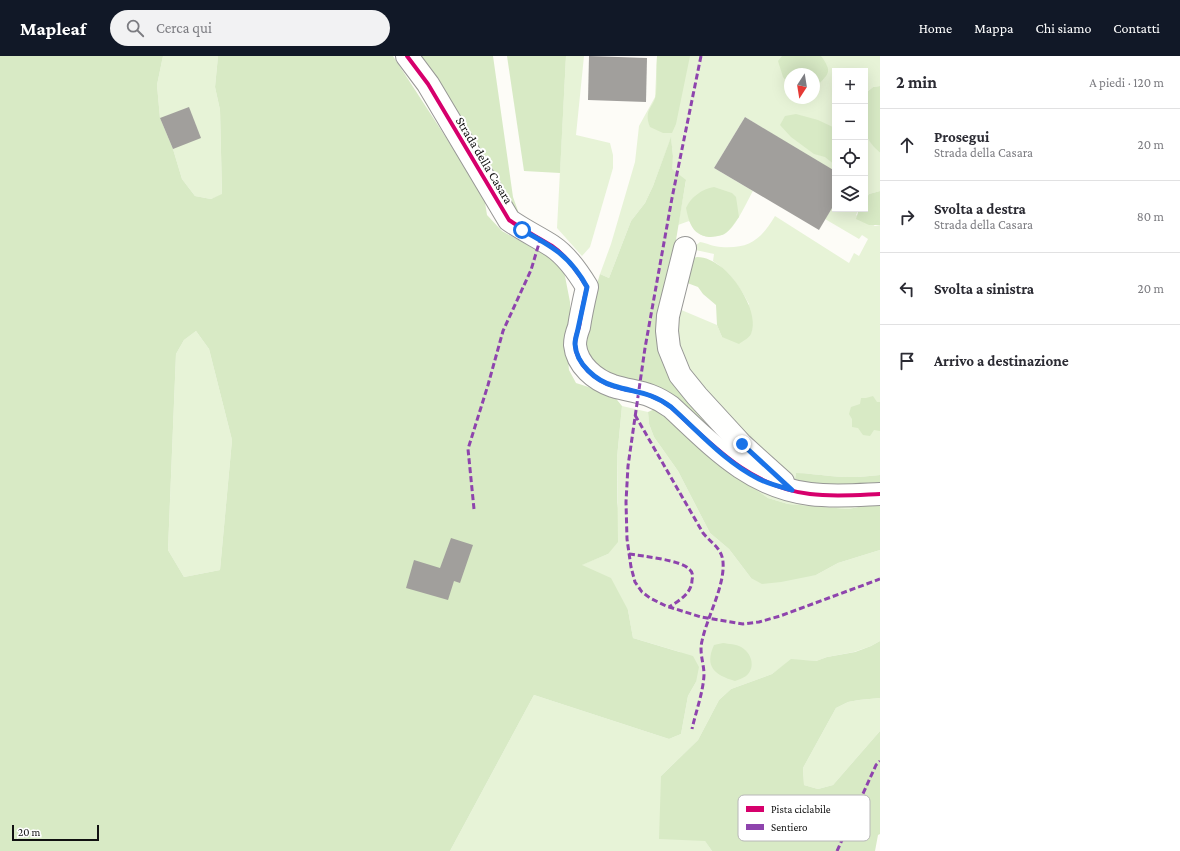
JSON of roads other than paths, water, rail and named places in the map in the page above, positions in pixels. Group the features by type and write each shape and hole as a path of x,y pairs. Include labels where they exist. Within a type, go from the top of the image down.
{"street":[{"name":"Strada della Casara","path":"407,56 428,84 509,220 522,230 553,247 572,265 587,287 575,344 580,361 591,373 600,380 614,386 649,394 663,401 726,457 760,479 808,494 829,496 880,494"},
{"path":"685,248 668,316 669,348 680,375 697,396 742,444 792,490"}]}
